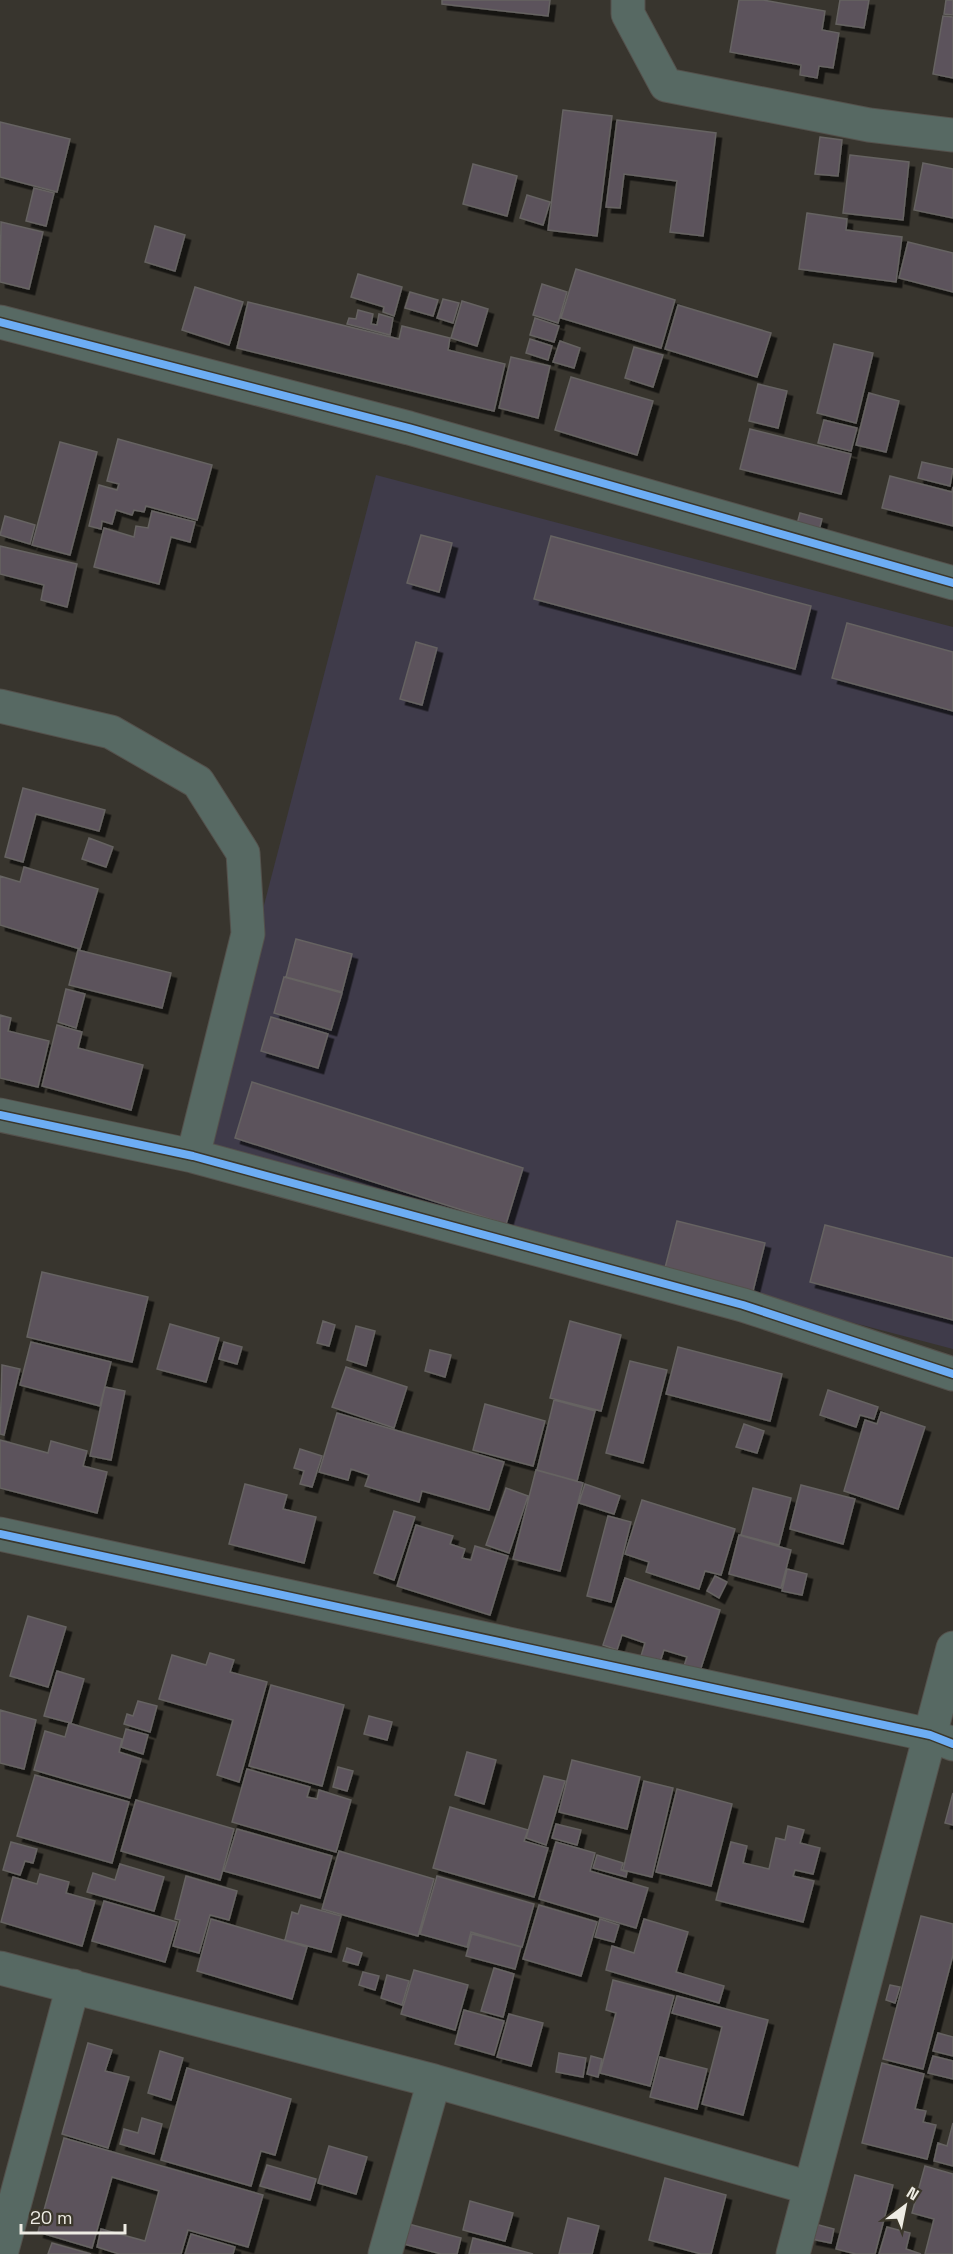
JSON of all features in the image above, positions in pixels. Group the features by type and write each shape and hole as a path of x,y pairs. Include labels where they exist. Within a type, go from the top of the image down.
{"street":[{"path":"628,0 628,14 666,85 868,125 953,135"},
{"path":"0,322 409,428 953,583"},
{"path":"0,706 111,732 198,782 243,853 248,934 193,1156"},
{"path":"0,1115 193,1156 743,1305 953,1374"},
{"path":"0,1534 941,1739"},
{"path":"793,2254 810,2188 941,1739 953,1648"},
{"path":"0,1968 434,2081 810,2188"},
{"path":"1,2254 73,1986"},
{"path":"385,2254 434,2081"}],"shaded area":[{"path":"376,475 953,627 953,1349 200,1151"}],"building":[{"path":"442,0 550,0 548,16 442,4"},
{"path":"739,0 763,0 825,11 822,30 839,33 833,68 819,66 817,78 800,75 801,65 730,52"},
{"path":"840,0 869,0 864,28 836,24"},
{"path":"946,0 953,0 953,15 944,14"},
{"path":"943,16 953,17 953,78 933,74"},
{"path":"563,110 612,116 597,236 548,230"},
{"path":"617,120 716,133 703,236 670,232 677,181 624,174 620,208 606,207"},
{"path":"0,122 70,139 57,192 0,177"},
{"path":"820,137 842,140 838,176 815,174"},
{"path":"850,155 909,162 903,220 843,213"},
{"path":"923,163 953,169 953,218 914,210"},
{"path":"473,164 517,176 507,216 463,204"},
{"path":"34,188 54,193 46,226 26,221"},
{"path":"527,195 550,202 543,225 520,218"},
{"path":"807,213 847,219 846,230 902,237 896,282 799,269"},
{"path":"1,222 43,232 29,289 0,282"},
{"path":"155,226 185,235 175,271 145,262"},
{"path":"908,242 953,253 953,292 899,278"},
{"path":"576,269 675,300 661,348 561,318"},
{"path":"358,274 402,287 394,316 383,312 384,307 351,297"},
{"path":"542,284 567,292 558,323 533,315"},
{"path":"195,287 243,302 229,345 182,330"},
{"path":"410,292 438,300 433,316 405,308"},
{"path":"443,299 459,303 453,323 437,318"},
{"path":"462,301 488,309 477,346 451,338"},
{"path":"248,302 399,339 402,326 450,338 448,350 505,364 494,411 237,348"},
{"path":"678,305 771,333 757,377 665,349"},
{"path":"358,310 373,314 371,324 377,325 379,314 393,318 390,335 347,324 349,318 356,319"},
{"path":"535,318 559,326 554,342 530,335"},
{"path":"530,339 552,346 548,360 526,353"},
{"path":"560,341 580,348 574,368 553,362"},
{"path":"834,344 873,353 856,423 817,413"},
{"path":"634,347 663,355 653,387 625,378"},
{"path":"511,357 550,366 538,418 499,408"},
{"path":"571,377 653,401 637,455 555,430"},
{"path":"758,384 787,391 778,428 749,421"},
{"path":"869,393 899,401 886,452 856,445"},
{"path":"824,420 857,428 851,451 818,443"},
{"path":"750,429 851,454 841,494 740,469"},
{"path":"118,439 212,465 197,520 146,506 144,512 134,510 132,515 116,510 112,524 102,521 101,529 89,526 99,485 117,490 119,484 107,481"},
{"path":"60,442 97,452 70,555 32,545"},
{"path":"922,462 953,469 950,486 918,478"},
{"path":"890,476 952,492 953,487 953,526 882,508"},
{"path":"152,511 195,522 190,542 171,537 159,584 94,567 104,528 134,537 136,526 148,528"},
{"path":"800,513 822,519 818,534 796,528"},
{"path":"5,516 35,525 30,544 0,535"},
{"path":"421,535 452,543 439,592 407,583"},
{"path":"551,536 811,606 795,669 534,599"},
{"path":"0,546 77,564 67,607 41,600 44,585 0,574"},
{"path":"847,623 953,652 953,711 832,678"},
{"path":"416,642 437,648 422,705 400,699"},
{"path":"23,788 105,810 99,831 36,814 23,862 5,857"},
{"path":"89,838 113,847 106,867 82,859"},
{"path":"24,867 98,889 80,949 0,925 0,876 20,882"},
{"path":"296,939 352,954 342,992 286,977"},
{"path":"78,950 171,973 162,1008 69,985"},
{"path":"284,977 342,993 331,1030 274,1013"},
{"path":"66,989 85,994 76,1028 58,1022"},
{"path":"0,1015 11,1018 8,1031 49,1041 38,1087 0,1078"},
{"path":"271,1017 328,1034 318,1068 261,1051"},
{"path":"57,1025 82,1032 78,1048 143,1065 131,1110 42,1086"},
{"path":"252,1082 523,1168 506,1224 235,1138"},
{"path":"677,1221 765,1243 753,1291 665,1268"},
{"path":"825,1225 953,1258 953,1320 810,1282"},
{"path":"42,1272 148,1297 132,1362 27,1337"},
{"path":"323,1321 335,1325 329,1346 317,1343"},
{"path":"570,1321 621,1335 601,1411 550,1398"},
{"path":"170,1324 219,1338 206,1382 157,1369"},
{"path":"356,1326 375,1331 366,1366 347,1360"},
{"path":"31,1342 111,1362 100,1406 20,1385"},
{"path":"224,1342 242,1347 237,1364 219,1359"},
{"path":"678,1347 782,1374 770,1421 666,1394"},
{"path":"430,1350 451,1355 445,1377 425,1371"},
{"path":"630,1361 667,1370 643,1463 606,1453"},
{"path":"2,1365 20,1369 4,1435 0,1434"},
{"path":"346,1367 407,1387 394,1428 332,1407"},
{"path":"105,1387 125,1391 111,1460 90,1456"},
{"path":"828,1390 878,1407 874,1419 860,1415 856,1427 820,1415"},
{"path":"554,1400 595,1411 577,1481 537,1470"},
{"path":"485,1404 545,1421 533,1466 473,1450"},
{"path":"881,1412 925,1427 898,1509 844,1491 865,1420 877,1424"},
{"path":"337,1413 504,1462 489,1510 422,1491 419,1502 365,1486 369,1475 351,1469 348,1480 319,1472"},
{"path":"744,1424 764,1431 757,1453 736,1447"},
{"path":"0,1440 48,1453 51,1441 87,1451 83,1466 107,1472 97,1513 0,1488"},
{"path":"300,1449 322,1456 312,1487 300,1484 304,1471 294,1468"},
{"path":"536,1470 583,1483 560,1571 513,1559"},
{"path":"245,1484 287,1495 283,1509 316,1517 304,1563 229,1544"},
{"path":"585,1484 620,1496 614,1514 579,1503"},
{"path":"801,1485 855,1499 843,1544 790,1529"},
{"path":"506,1488 528,1496 509,1553 486,1545"},
{"path":"753,1488 791,1498 779,1545 741,1535"},
{"path":"642,1500 735,1529 721,1575 705,1571 699,1589 646,1572 649,1562 625,1554"},
{"path":"394,1511 415,1517 394,1580 374,1573"},
{"path":"608,1516 631,1522 611,1602 587,1596"},
{"path":"416,1525 453,1536 450,1544 465,1549 462,1558 471,1560 475,1546 508,1556 490,1615 397,1586"},
{"path":"739,1535 791,1550 781,1588 729,1574"},
{"path":"787,1569 807,1574 802,1595 782,1591"},
{"path":"715,1576 727,1582 719,1598 707,1591"},
{"path":"625,1578 720,1610 699,1674 683,1669 687,1657 664,1650 660,1662 641,1656 645,1643 622,1635 617,1650 603,1645"},
{"path":"28,1616 66,1627 48,1687 10,1676"},
{"path":"210,1653 234,1660 230,1672 267,1682 239,1782 217,1775 233,1720 159,1699 172,1655 206,1665"},
{"path":"57,1671 84,1679 71,1723 44,1716"},
{"path":"271,1685 344,1705 322,1786 249,1766"},
{"path":"138,1701 157,1706 150,1732 124,1724 127,1714 133,1716"},
{"path":"0,1710 36,1720 24,1769 0,1763"},
{"path":"369,1716 392,1722 387,1740 364,1734"},
{"path":"69,1723 122,1739 119,1752 141,1759 130,1798 34,1770 45,1731 65,1737"},
{"path":"126,1729 148,1735 143,1754 121,1747"},
{"path":"467,1752 496,1760 484,1804 455,1795"},
{"path":"572,1760 640,1777 627,1829 559,1812"},
{"path":"338,1767 353,1771 347,1791 333,1787"},
{"path":"247,1769 310,1787 307,1797 317,1799 319,1790 351,1800 336,1852 232,1822"},
{"path":"35,1775 129,1802 112,1863 17,1836"},
{"path":"544,1776 565,1781 546,1845 526,1838"},
{"path":"644,1781 673,1788 652,1877 623,1870"},
{"path":"677,1789 732,1804 711,1886 656,1872"},
{"path":"953,1793 953,1825 945,1823"},
{"path":"136,1800 234,1829 220,1880 121,1851"},
{"path":"450,1807 528,1830 524,1841 548,1848 534,1897 433,1868"},
{"path":"556,1824 581,1830 577,1845 552,1838"},
{"path":"788,1826 804,1830 800,1843 820,1848 813,1874 795,1870 793,1876 814,1881 803,1922 716,1900 731,1842 747,1846 743,1863 769,1869 776,1838 785,1840"},
{"path":"237,1829 332,1856 320,1898 224,1871"},
{"path":"11,1842 37,1849 33,1863 25,1861 20,1875 3,1870"},
{"path":"556,1842 595,1853 590,1871 648,1888 636,1928 539,1899"},
{"path":"339,1851 434,1879 418,1936 322,1909"},
{"path":"597,1855 623,1863 621,1870 627,1872 626,1877 593,1868"},
{"path":"120,1864 164,1877 154,1911 87,1892 93,1873 115,1880"},
{"path":"40,1874 69,1882 66,1893 95,1901 82,1946 1,1922 13,1877 37,1884"},
{"path":"186,1876 237,1891 229,1920 210,1915 199,1953 173,1946 180,1920 175,1919"},
{"path":"437,1876 534,1904 522,1947 471,1932 467,1947 420,1934"},
{"path":"104,1901 177,1922 165,1962 92,1941"},
{"path":"301,1905 341,1916 331,1952 285,1940 292,1912 298,1914"},
{"path":"539,1905 597,1922 581,1976 523,1959"},
{"path":"921,1916 953,1924 953,1955 923,2069 883,2059"},
{"path":"211,1919 307,1947 292,1999 197,1971"},
{"path":"600,1919 619,1925 614,1942 595,1937"},
{"path":"644,1919 688,1932 676,1972 724,1986 719,2003 606,1970 612,1946 634,1953"},
{"path":"472,1934 521,1947 515,1969 466,1956"},
{"path":"347,1948 362,1953 358,1965 343,1961"},
{"path":"494,1968 514,1974 503,2017 481,2011"},
{"path":"414,1970 468,1985 455,2030 401,2014"},
{"path":"363,1972 379,1976 375,1990 359,1985"},
{"path":"387,1975 409,1981 402,2005 381,1998"},
{"path":"613,1980 674,1996 650,2086 600,2073 616,2013 606,2010"},
{"path":"890,1985 900,1987 895,2003 886,2000"},
{"path":"677,1996 768,2020 743,2115 702,2104 722,2027 672,2013"},
{"path":"464,2010 504,2021 494,2055 455,2044"},
{"path":"509,2014 543,2023 531,2066 497,2057"},
{"path":"938,2033 953,2037 953,2056 933,2051"},
{"path":"88,2043 112,2050 105,2071 129,2077 108,2148 62,2134"},
{"path":"160,2051 183,2058 171,2100 148,2093"},
{"path":"559,2053 586,2058 583,2077 556,2072"},
{"path":"591,2056 602,2059 598,2077 587,2074"},
{"path":"933,2056 953,2061 953,2079 928,2073"},
{"path":"660,2057 707,2069 697,2109 650,2097"},
{"path":"882,2063 924,2074 915,2109 926,2111 923,2122 936,2125 927,2159 862,2143"},
{"path":"187,2068 291,2099 275,2155 261,2151 251,2186 161,2160"},
{"path":"142,2118 162,2124 154,2154 120,2144 124,2129 138,2133"},
{"path":"953,2123 953,2166 934,2161 938,2143 947,2146"},
{"path":"64,2138 263,2195 248,2247 188,2230 181,2254 119,2254 97,2247 101,2229 145,2241 159,2191 112,2177 92,2248 38,2232"},
{"path":"329,2146 367,2157 356,2194 318,2183"},
{"path":"267,2165 316,2179 310,2200 260,2186"},
{"path":"925,2166 953,2174 953,2254 925,2254 934,2219 912,2213"},
{"path":"855,2175 893,2185 875,2254 856,2254 836,2249"},
{"path":"665,2178 726,2195 711,2254 701,2254 649,2240"},
{"path":"470,2201 513,2213 505,2241 463,2230"},
{"path":"568,2218 599,2226 592,2254 559,2254"},
{"path":"405,2223 461,2238 457,2254 441,2254 400,2243"},
{"path":"815,2224 834,2229 831,2243 811,2239"},
{"path":"887,2227 910,2233 906,2249 921,2254 879,2254"},
{"path":"191,2234 235,2247 233,2254 185,2254"},
{"path":"473,2238 533,2254 469,2254"},
{"path":"52,2243 91,2254 48,2254"}],"cycle path":[{"path":"0,322 409,428 953,583"},
{"path":"0,1115 193,1156 743,1305 953,1374"},
{"path":"0,1534 930,1735 953,1744"}]}
